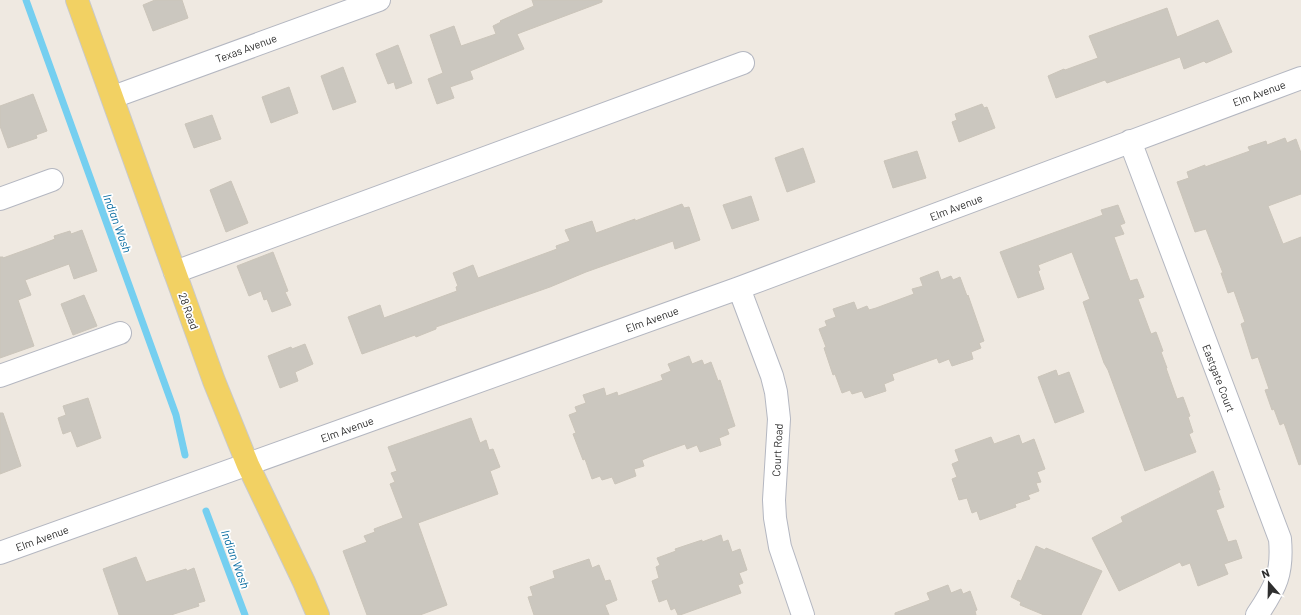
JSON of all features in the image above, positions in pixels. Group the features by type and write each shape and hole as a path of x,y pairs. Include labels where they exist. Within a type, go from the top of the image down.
{"main road":[{"name":"28 Road","path":"77,0 113,96 214,382 248,465 304,582 318,615"}],"street":[{"name":"Texas Avenue","path":"113,96 379,0"},
{"path":"175,272 743,63"},
{"name":"Elm Avenue","path":"0,553 739,288 1301,78"},
{"name":"Eastgate Court","path":"1130,141 1280,539 1281,556 1277,583 1270,597 1257,615"},
{"path":"0,199 52,180"},
{"name":"Court Road","path":"739,288 772,376 776,392 779,419 774,500 775,518 780,547 803,615"},
{"path":"0,376 120,333"}],"building":[{"path":"155,0 182,0 188,18 153,31 143,5"},
{"path":"532,0 602,0 602,2 517,34 524,49 470,71 473,79 450,87 454,98 437,104 428,79 443,73 430,35 454,26 461,46 496,34 493,26 501,22 500,21 534,6"},
{"path":"1167,8 1177,37 1218,20 1232,52 1206,63 1204,61 1184,69 1180,57 1107,83 1105,80 1056,98 1048,76 1098,58 1089,36"},
{"path":"398,45 412,83 396,89 394,82 388,84 376,54"},
{"path":"343,67 356,102 333,110 321,76"},
{"path":"289,87 298,113 271,123 262,97"},
{"path":"33,94 47,131 36,135 37,138 8,148 0,126 0,106"},
{"path":"982,104 984,108 987,107 995,128 959,142 952,122 957,120 955,114"},
{"path":"212,115 221,139 194,148 185,124"},
{"path":"1285,138 1287,143 1296,139 1301,153 1301,194 1268,206 1283,244 1301,237 1301,464 1299,465 1284,423 1280,425 1274,409 1272,410 1265,390 1269,389 1258,357 1252,359 1241,324 1245,322 1234,291 1228,293 1221,273 1223,273 1206,229 1195,232 1177,182 1189,178 1187,172 1250,151 1248,147 1266,141 1267,145"},
{"path":"803,148 815,182 787,192 775,158"},
{"path":"917,151 926,178 893,188 884,161"},
{"path":"231,181 248,223 226,232 210,190"},
{"path":"751,196 759,220 732,229 723,205"},
{"path":"682,204 684,208 689,207 700,240 675,249 673,241 586,272 550,287 436,327 436,329 416,337 415,335 362,354 348,317 380,305 384,318 457,291 456,287 458,286 453,273 473,265 478,278 557,249 556,246 570,241 565,230 592,221 596,233"},
{"path":"1118,205 1125,223 1120,225 1124,234 1114,237 1130,281 1137,279 1144,297 1138,299 1151,334 1156,332 1163,351 1161,352 1166,368 1177,399 1183,397 1190,416 1188,417 1193,432 1189,434 1196,452 1145,471 1108,370 1104,363 1083,302 1090,299 1072,252 1038,265 1040,270 1038,271 1044,289 1018,298 1000,252 1103,215 1101,210"},
{"path":"82,230 97,271 74,279 69,264 25,280 31,295 18,300 34,346 0,358 0,257 3,258 55,239 54,236 70,231 71,234"},
{"path":"273,252 288,291 285,292 291,305 272,312 267,299 264,300 261,291 249,296 237,266"},
{"path":"938,271 941,280 951,276 953,280 960,277 967,296 968,295 984,341 979,343 981,348 971,352 973,359 952,366 949,359 939,363 937,358 892,374 894,380 884,384 886,391 865,398 862,391 852,394 850,390 842,393 835,374 833,375 824,348 826,347 819,329 827,326 825,321 836,317 833,309 854,302 857,310 867,306 869,310 876,308 914,294 912,289 923,286 920,278"},
{"path":"84,295 97,326 73,335 61,304"},
{"path":"305,344 313,364 295,372 298,381 280,388 268,356 291,347 292,349"},
{"path":"689,356 692,364 702,360 704,365 711,362 718,381 720,380 735,426 727,429 729,434 719,438 721,445 700,452 697,445 687,449 685,444 649,457 642,460 644,466 634,469 636,476 615,484 612,477 602,480 600,476 592,479 585,459 583,460 573,434 576,433 569,415 577,412 575,407 586,403 583,395 604,388 606,396 617,392 618,396 663,380 661,375 671,371 668,364"},
{"path":"1056,370 1058,376 1069,372 1084,412 1055,423 1038,377"},
{"path":"88,398 101,438 77,447 71,431 63,434 58,418 66,415 63,406"},
{"path":"0,413 3,413 21,466 0,474"},
{"path":"471,418 480,443 486,440 489,450 493,449 500,467 490,471 498,494 418,523 447,605 420,615 367,615 343,551 367,542 364,536 375,532 374,529 403,518 390,484 395,482 391,473 397,471 388,447"},
{"path":"1019,435 1022,444 1034,439 1045,469 1037,472 1041,482 1036,483 1039,491 1028,495 1030,499 1015,504 1016,507 980,520 977,511 972,513 967,498 959,500 952,479 957,477 952,464 959,461 955,450 991,437 994,444"},
{"path":"1213,471 1224,507 1216,510 1228,542 1236,540 1242,558 1224,564 1228,574 1198,586 1190,563 1182,566 1180,562 1119,591 1092,538 1123,522 1121,517"},
{"path":"721,535 723,542 728,540 732,552 740,549 747,570 739,573 743,583 738,585 741,593 680,615 678,615 675,608 671,610 667,599 659,602 652,581 659,578 656,567 660,565 657,558 676,551 675,549"},
{"path":"1036,546 1045,550 1046,548 1102,571 1081,615 1044,615 1020,605 1021,602 1011,597 1018,580 1021,581"},
{"path":"136,557 146,582 186,569 187,571 194,568 205,601 198,603 199,606 171,615 119,615 103,569"},
{"path":"589,559 592,568 599,565 605,581 610,580 617,600 605,605 609,615 534,615 528,597 533,596 530,587 555,578 553,571"},
{"path":"948,585 951,593 961,589 963,594 970,591 977,610 975,611 976,615 895,615 895,613 930,600 927,593"}],"waterway":[{"name":"Indian Wash","path":"26,0 176,415 185,455"},
{"name":"Indian Wash","path":"206,511 245,615"}]}
